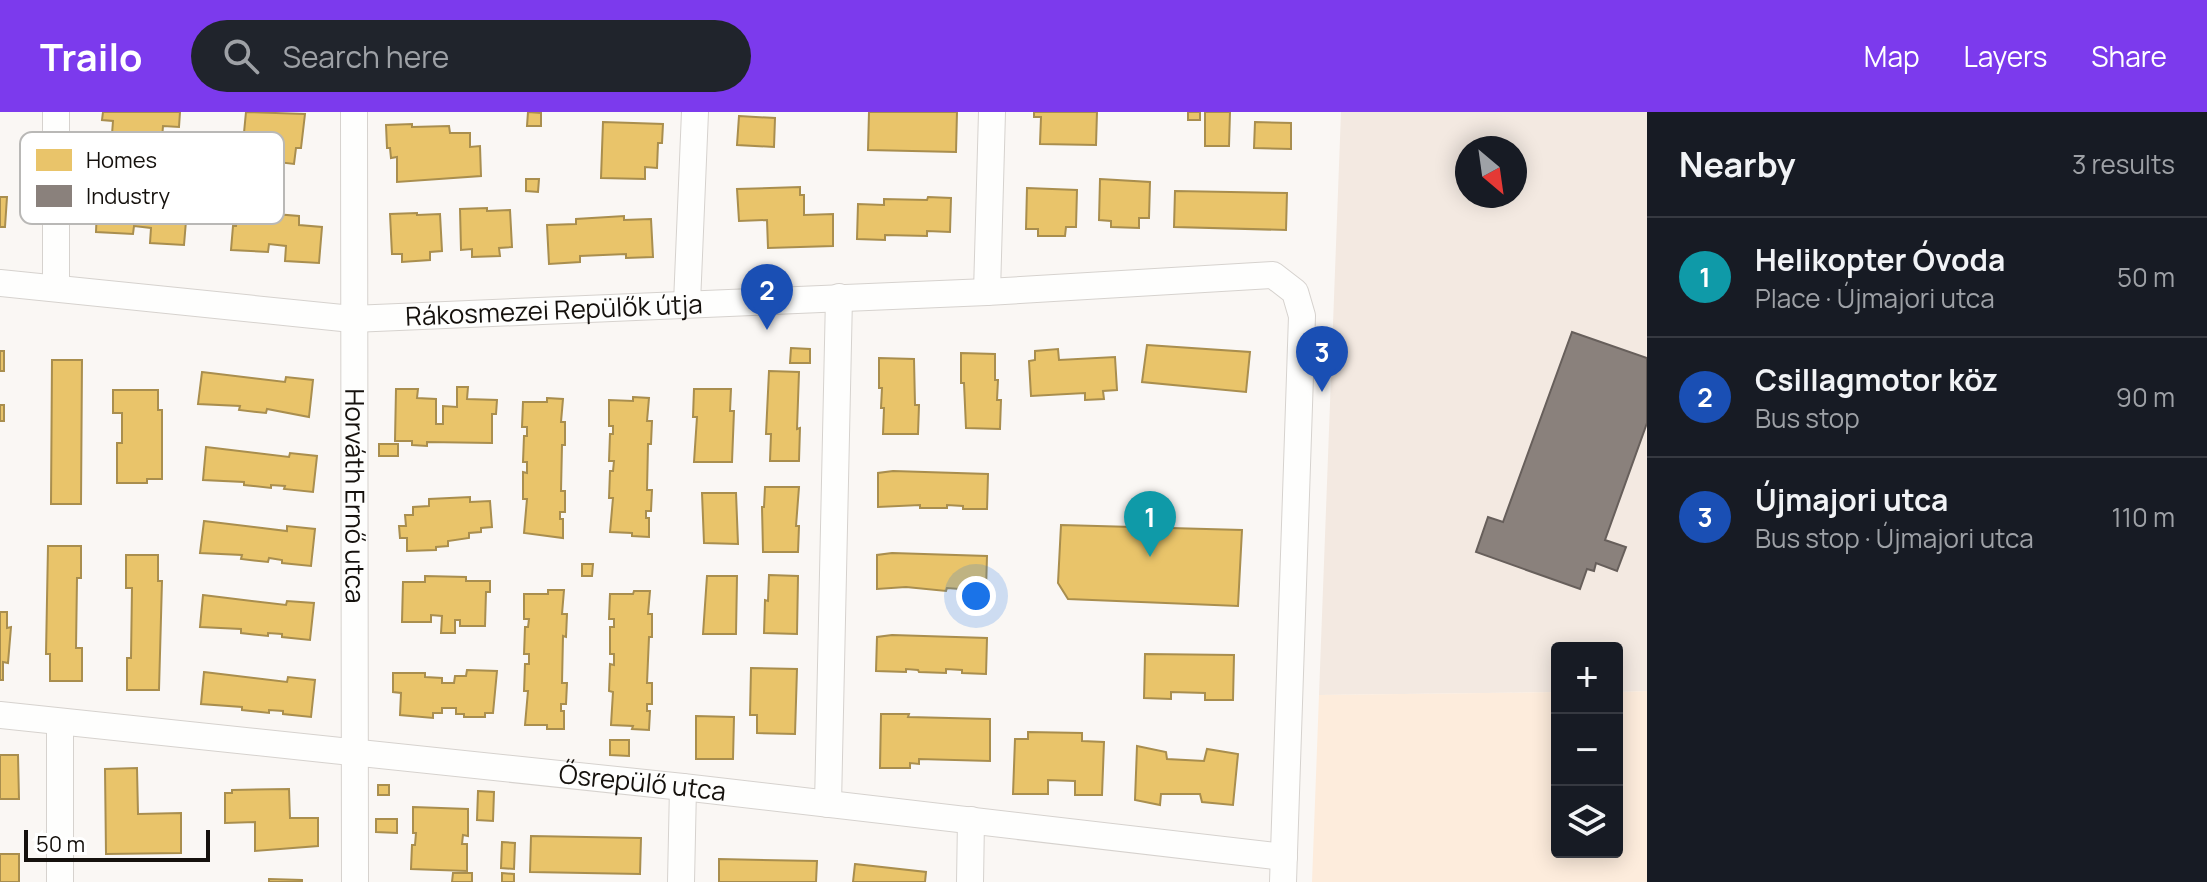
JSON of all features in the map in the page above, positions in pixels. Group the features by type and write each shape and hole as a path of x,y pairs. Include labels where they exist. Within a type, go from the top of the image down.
{"street":[{"name":"Horváth Ernő utca","path":"354,112 355,882"},
{"path":"687,303 695,112"},
{"path":"987,292 992,112"},
{"path":"56,224 56,288"},
{"name":"Rákosmezei Repülők útja","path":"0,283 352,319 987,292 1273,275 1295,292 1302,316 1284,870"},
{"path":"828,804 839,297"},
{"name":"Ősrepülő utca","path":"0,715 971,820 1284,870"},
{"path":"60,723 60,882"},
{"path":"681,882 683,787"},
{"path":"970,882 971,820"}],"shaded area":[{"path":"1341,112 1647,112 1647,691 1623,692 1623,642 1551,642 1551,692 1319,695"},
{"path":"1647,691 1647,882 1312,882 1319,695 1551,692 1551,858 1623,858 1623,692"}],"building: Homes":[{"path":"103,112 180,112 179,127 163,126 163,132 112,132 113,121 102,120"},
{"path":"246,112 305,114 301,148 296,148 294,164 284,163 284,132 244,132"},
{"path":"528,112 541,113 541,126 527,126"},
{"path":"869,112 957,112 956,152 868,150"},
{"path":"1034,112 1097,112 1096,145 1040,144 1041,117 1034,117"},
{"path":"1188,112 1200,112 1200,120 1188,120"},
{"path":"1205,112 1230,112 1229,146 1205,146"},
{"path":"739,116 775,118 774,147 737,145"},
{"path":"603,122 663,124 657,168 645,167 645,179 601,178"},
{"path":"1255,122 1291,123 1291,149 1254,148"},
{"path":"412,124 412,127 449,126 450,133 470,133 470,147 480,146 481,176 397,182 397,157 391,158 390,148 387,148 386,125"},
{"path":"526,179 539,179 538,192 526,191"},
{"path":"1100,179 1150,182 1149,218 1139,218 1139,228 1111,227 1111,221 1099,220"},
{"path":"800,187 800,195 804,195 804,215 833,214 833,246 768,248 767,220 739,221 737,189"},
{"path":"1027,188 1077,190 1076,227 1066,227 1065,236 1038,236 1038,229 1026,229"},
{"path":"1175,191 1287,193 1286,230 1174,227"},
{"path":"0,197 7,197 5,227 0,227"},
{"path":"928,197 951,198 950,232 927,231 927,236 885,235 885,240 857,239 858,204 884,205 884,199 927,200"},
{"path":"487,208 487,211 510,210 512,247 499,248 500,256 472,257 472,249 461,250 460,209"},
{"path":"390,214 440,214 442,251 430,252 430,260 402,262 402,254 392,254"},
{"path":"284,215 299,216 299,225 322,227 319,263 285,261 286,246 269,244 268,252 231,250 233,226 284,224"},
{"path":"624,216 624,220 651,219 653,257 626,258 626,254 580,256 580,262 549,264 547,225 576,224 576,219"},
{"path":"96,224 186,224 184,245 150,243 151,228 134,226 133,234 96,232"},
{"path":"1147,345 1250,352 1246,392 1142,382"},
{"path":"791,348 810,349 810,363 790,363"},
{"path":"1058,349 1059,360 1115,357 1117,390 1103,391 1104,399 1085,400 1085,393 1031,396 1029,361 1035,360 1035,351"},
{"path":"0,351 4,351 4,371 0,371"},
{"path":"961,353 995,354 997,400 1001,400 1000,429 966,428"},
{"path":"879,358 914,359 915,405 919,405 918,434 883,434"},
{"path":"52,360 82,360 81,504 51,504"},
{"path":"769,371 799,372 799,461 770,461 771,434 766,434"},
{"path":"202,372 285,382 286,377 313,380 309,417 267,409 266,413 239,410 240,406 198,404"},
{"path":"457,387 468,387 467,399 497,400 496,414 492,414 492,443 427,442 427,446 412,445 412,441 395,441 396,389 418,389 417,398 436,399 436,424 443,424 443,406 457,407"},
{"path":"694,389 731,389 730,411 734,411 732,462 694,462 697,417 693,417"},
{"path":"113,390 158,390 158,410 162,410 162,479 147,479 147,483 117,483 117,443 122,443 122,413 113,413"},
{"path":"633,397 649,398 647,421 652,421 647,490 652,490 651,511 646,511 649,537 610,532 613,498 609,498 610,471 613,471 614,461 609,461 613,426 609,426 609,400 633,401"},
{"path":"547,398 563,399 561,422 565,422 565,445 562,445 561,491 565,491 565,512 560,512 560,519 563,519 563,538 524,533 527,499 523,499 523,472 527,473 527,462 523,462 527,427 522,427 523,402 547,402"},
{"path":"0,405 4,405 4,421 0,421"},
{"path":"379,444 398,444 398,456 379,456"},
{"path":"206,447 289,457 290,453 317,456 313,492 284,489 285,486 271,485 271,488 244,485 244,482 203,480"},
{"path":"878,473 988,474 987,509 947,505 947,508 920,508 920,505 878,507"},
{"path":"765,487 799,487 798,552 763,552"},
{"path":"702,493 736,493 738,544 704,543"},
{"path":"470,497 470,502 490,501 492,527 469,533 469,538 448,541 448,546 436,547 436,550 407,551 407,538 400,538 399,526 406,526 405,515 413,515 413,507 429,506 429,499"},
{"path":"204,521 287,531 287,526 315,529 311,566 282,563 282,560 269,558 268,562 241,559 242,555 200,553"},
{"path":"1061,525 1242,530 1238,606 1068,599 1058,583"},
{"path":"48,546 81,546 81,578 77,578 76,648 82,648 82,681 50,681 50,654 46,654"},
{"path":"126,555 158,555 158,581 162,581 159,690 127,690 127,658 131,658 132,588 126,588"},
{"path":"877,555 987,556 986,591 906,587 877,589"},
{"path":"582,564 593,564 592,576 582,576"},
{"path":"769,575 798,576 797,634 764,633"},
{"path":"425,576 490,581 490,592 486,592 485,626 460,626 460,620 455,620 455,633 441,633 442,616 431,615 431,622 402,622 403,582 425,582"},
{"path":"707,576 737,576 736,634 703,634"},
{"path":"548,590 564,590 562,614 567,614 562,683 567,683 566,704 561,704 564,729 525,725 528,691 524,691 525,664 529,664 529,654 524,654 525,627 528,627 529,619 524,619 524,594 548,594"},
{"path":"634,591 650,591 648,614 652,614 652,637 649,637 647,683 652,683 652,704 647,704 647,711 650,711 649,730 611,725 613,692 609,691 610,664 614,665 614,654 610,654 610,627 614,627 614,619 609,619 610,594 633,594"},
{"path":"203,595 286,605 287,601 314,603 310,640 282,637 282,634 241,633 241,629 200,627"},
{"path":"0,612 7,612 7,628 11,627 8,663 3,662 3,680 0,680"},
{"path":"877,637 987,638 986,674 946,669 946,673 906,669 906,672 876,671"},
{"path":"1145,654 1234,655 1233,700 1205,700 1205,693 1171,692 1171,699 1144,698"},
{"path":"751,668 797,669 795,734 757,733 757,715 750,715"},
{"path":"467,670 497,671 493,713 485,713 485,717 464,717 464,714 456,714 456,708 442,708 442,713 433,713 433,718 400,715 401,693 393,692 393,673 425,673 425,677 442,678 442,683 454,683 455,676 466,676"},
{"path":"204,672 287,682 288,677 315,680 311,717 283,714 283,711 269,710 269,713 242,710 242,707 201,704"},
{"path":"881,714 990,719 990,761 919,759 919,764 910,763 910,768 880,768"},
{"path":"696,716 734,717 733,759 696,759"},
{"path":"1028,732 1082,733 1082,741 1104,742 1102,795 1075,795 1075,781 1048,780 1048,794 1013,794 1015,739 1028,739"},
{"path":"610,740 629,740 629,756 610,755"},
{"path":"1137,746 1166,752 1167,759 1204,761 1207,749 1238,754 1233,805 1202,802 1200,794 1161,794 1160,805 1135,800"},
{"path":"0,755 18,755 19,799 0,799"},
{"path":"137,768 138,814 181,813 181,853 106,854 105,769"},
{"path":"378,785 389,785 389,795 378,795"},
{"path":"289,789 290,818 318,818 318,846 255,851 255,822 225,823 225,793 232,793 232,790"},
{"path":"478,791 494,792 493,821 477,820"},
{"path":"413,807 468,809 468,836 463,835 462,844 467,844 467,871 411,869 416,833 413,833"},
{"path":"376,819 397,819 397,833 376,832"},
{"path":"531,836 641,838 640,874 530,872"},
{"path":"502,842 515,843 514,869 501,868"},
{"path":"0,854 19,854 19,882 0,882"},
{"path":"719,859 817,861 816,882 719,882"},
{"path":"855,864 926,872 925,882 853,882"},
{"path":"453,873 472,873 472,882 452,882"},
{"path":"502,873 514,874 514,882 502,882"},
{"path":"269,879 302,880 302,882 269,882"}],"building: Industry":[{"path":"1572,332 1647,358 1647,423 1605,540 1626,547 1617,571 1596,563 1594,571 1587,569 1580,589 1476,552 1488,517 1503,522"}],"place":[{"name":"Csillagmotor köz","path":"767,330"},
{"name":"Újmajori utca","path":"1322,392"},
{"name":"Helikopter Óvoda","path":"1150,557"}]}
